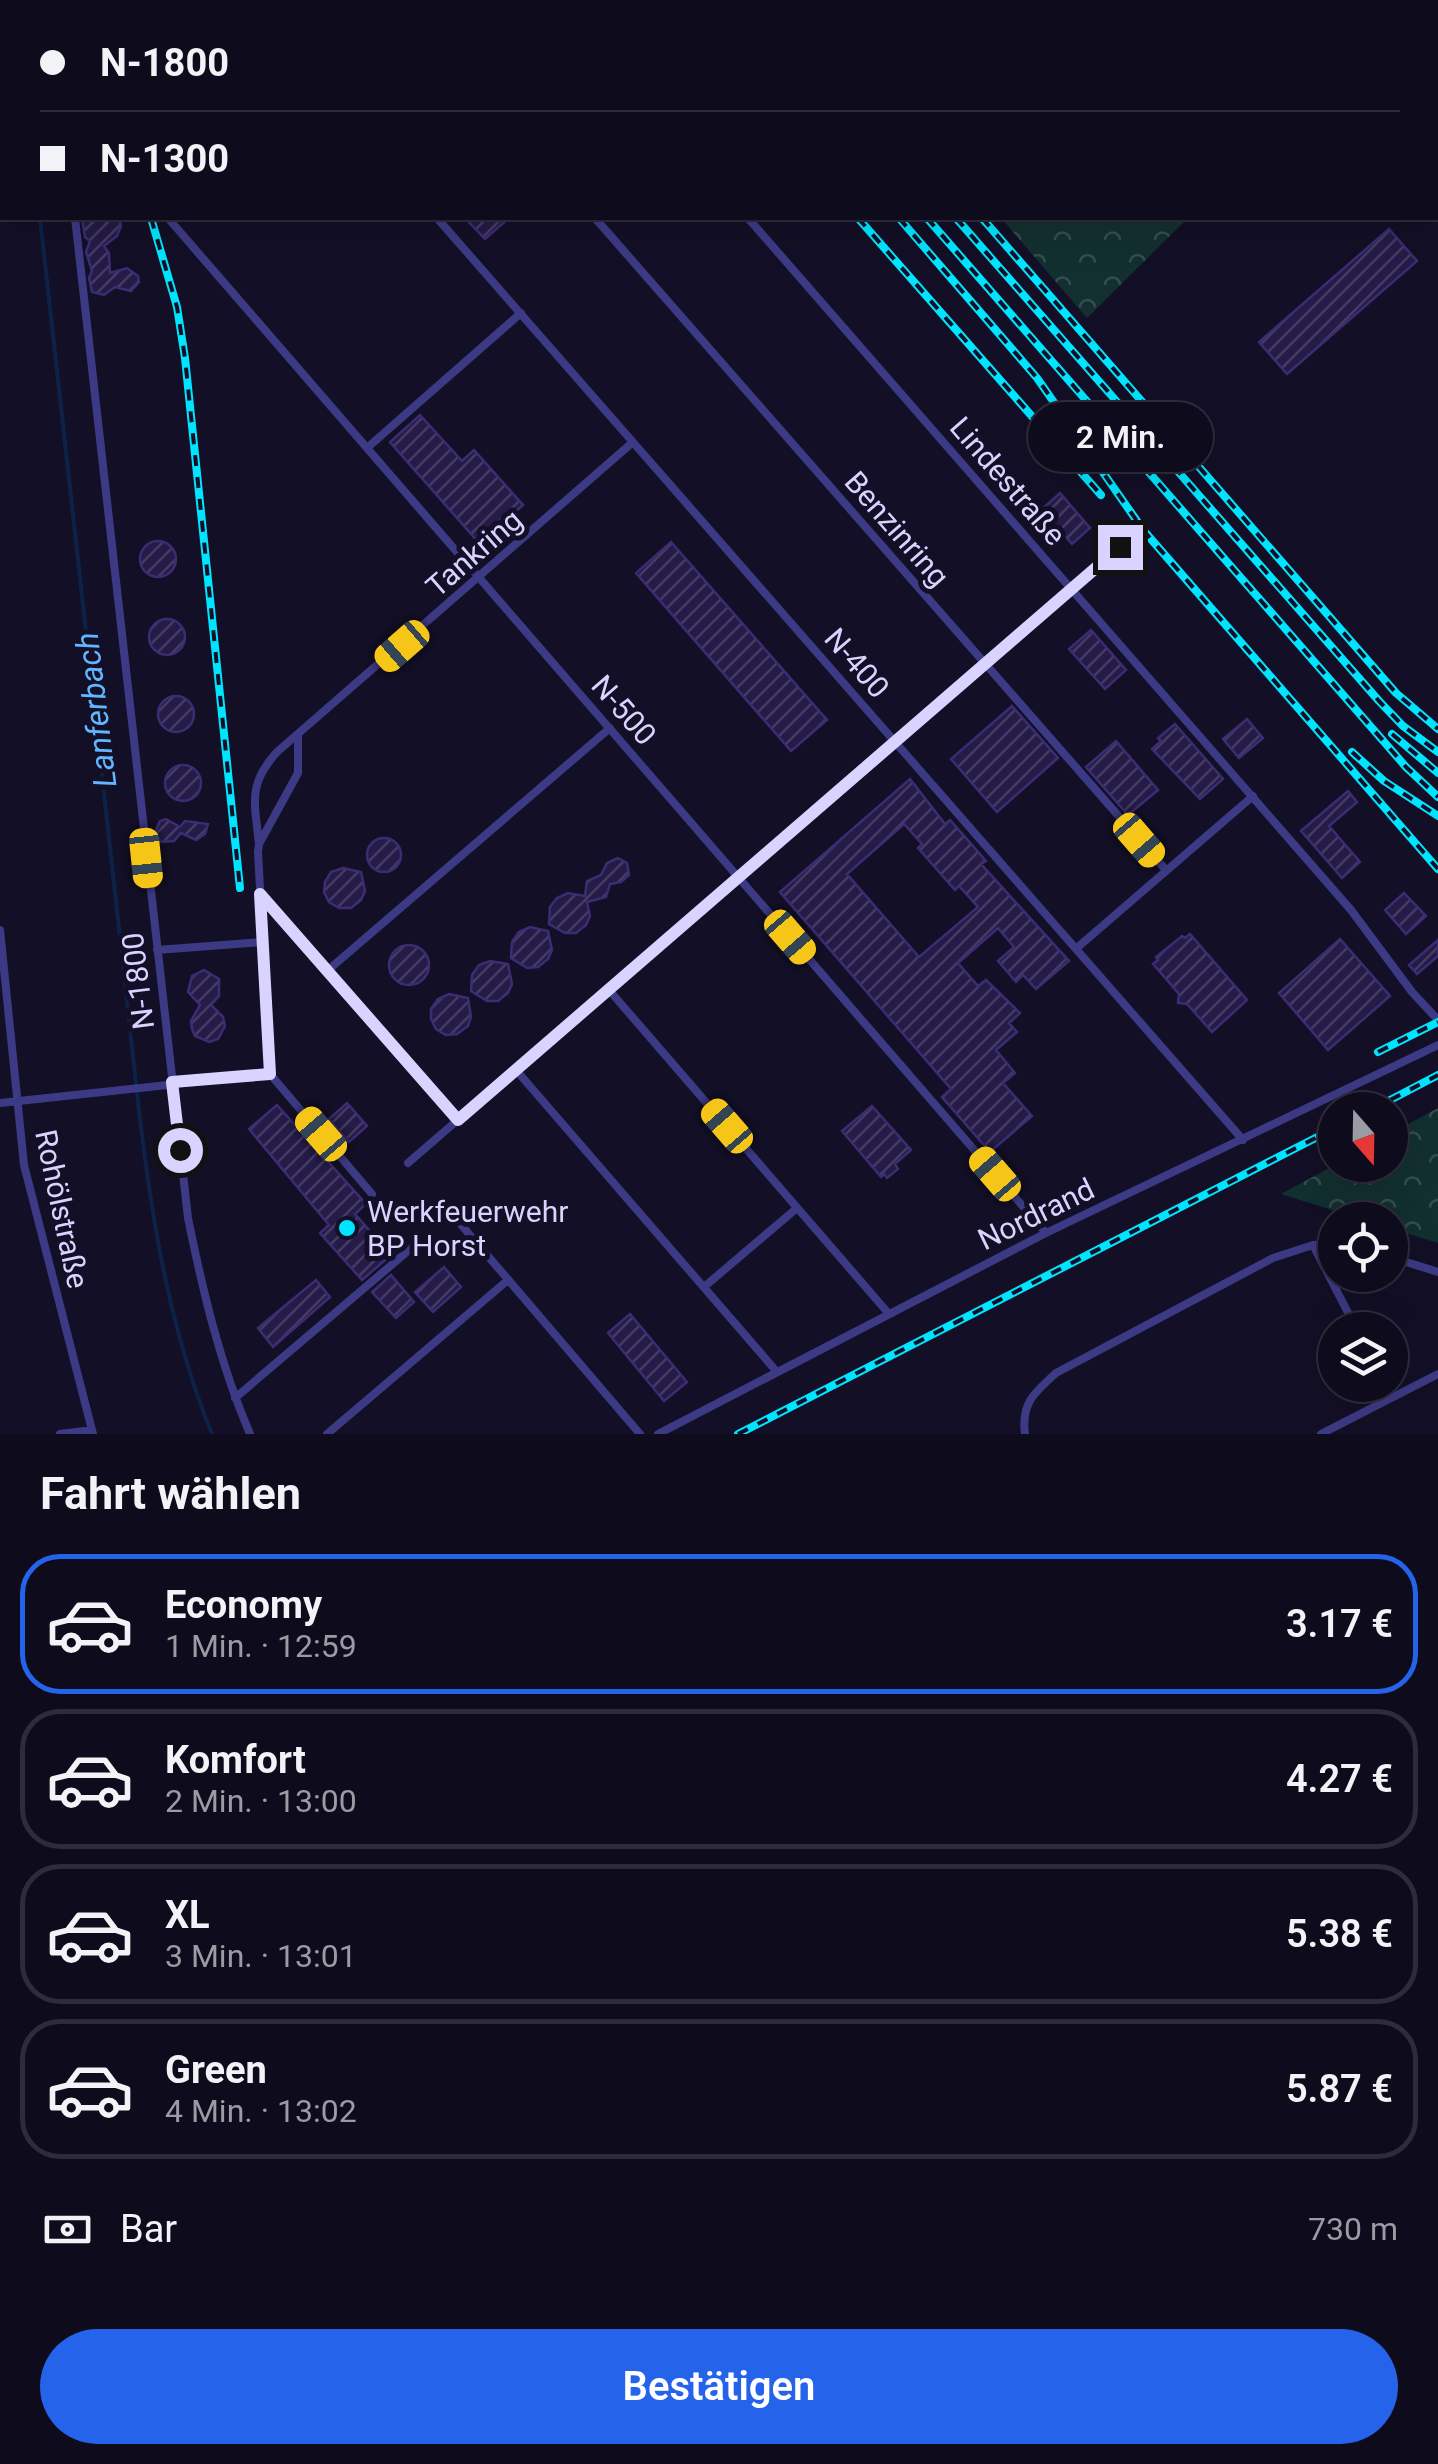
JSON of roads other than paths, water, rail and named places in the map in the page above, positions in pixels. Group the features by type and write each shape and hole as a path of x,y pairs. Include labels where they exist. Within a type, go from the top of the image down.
{"lane":[{"name":"N-1800","path":"75,220 172,1082 195,1253 223,1366 250,1434"},
{"name":"N-500","path":"170,220 1046,1233"},
{"name":"N-400","path":"439,220 1243,1140"},
{"name":"Benzinring","path":"598,220 1165,869"},
{"name":"Lindestraße","path":"750,220 1352,910 1412,992 1438,1020"},
{"path":"368,448 521,314"},
{"name":"Tankring","path":"270,1074 253,790 261,770 633,442"},
{"path":"408,1163 1120,547"},
{"path":"327,971 610,728"},
{"name":"Tankring","path":"259,844 298,773 298,737"},
{"path":"1078,948 1253,796"},
{"path":"260,894 458,1120"},
{"name":"Rohölstraße","path":"0,930 24,1165 92,1432"},
{"path":"157,950 262,942"},
{"path":"609,990 889,1314"},
{"name":"Nordrand","path":"658,1434 1046,1233 1438,1045"},
{"path":"516,1070 777,1372"},
{"path":"0,1104 270,1074 372,1194"},
{"path":"704,1288 798,1208"},
{"path":"452,1214 640,1434"},
{"path":"235,1398 414,1245"},
{"path":"1313,1245 1348,1312"},
{"path":"1025,1434 1023,1415 1033,1394 1056,1373 1273,1258 1318,1245"},
{"path":"1408,1263 1438,1272"},
{"path":"327,1434 508,1280"},
{"path":"1408,1389 1438,1374"},
{"path":"1321,1434 1382,1402"},
{"path":"60,1434 92,1432"}],"waterway":[{"name":"Lanferbach","path":"40,220 150,1193 174,1316 212,1434"}],"railway":[{"path":"152,220 177,307 185,358 240,888"},
{"path":"860,220 1101,495"},
{"path":"901,220 1037,378 1144,531 1438,869"},
{"path":"929,220 1406,767 1438,797"},
{"path":"958,220 1379,701 1403,726 1438,752"},
{"path":"984,220 1396,693 1438,729"},
{"path":"1392,734 1438,773"},
{"path":"1352,752 1384,781 1438,816"},
{"path":"1378,1052 1438,1022"},
{"path":"1405,1092 1438,1075"},
{"path":"738,1434 1318,1137"}],"place":[{"name":"Werkfeuerwehr BP Horst","path":"347,1228"}]}
